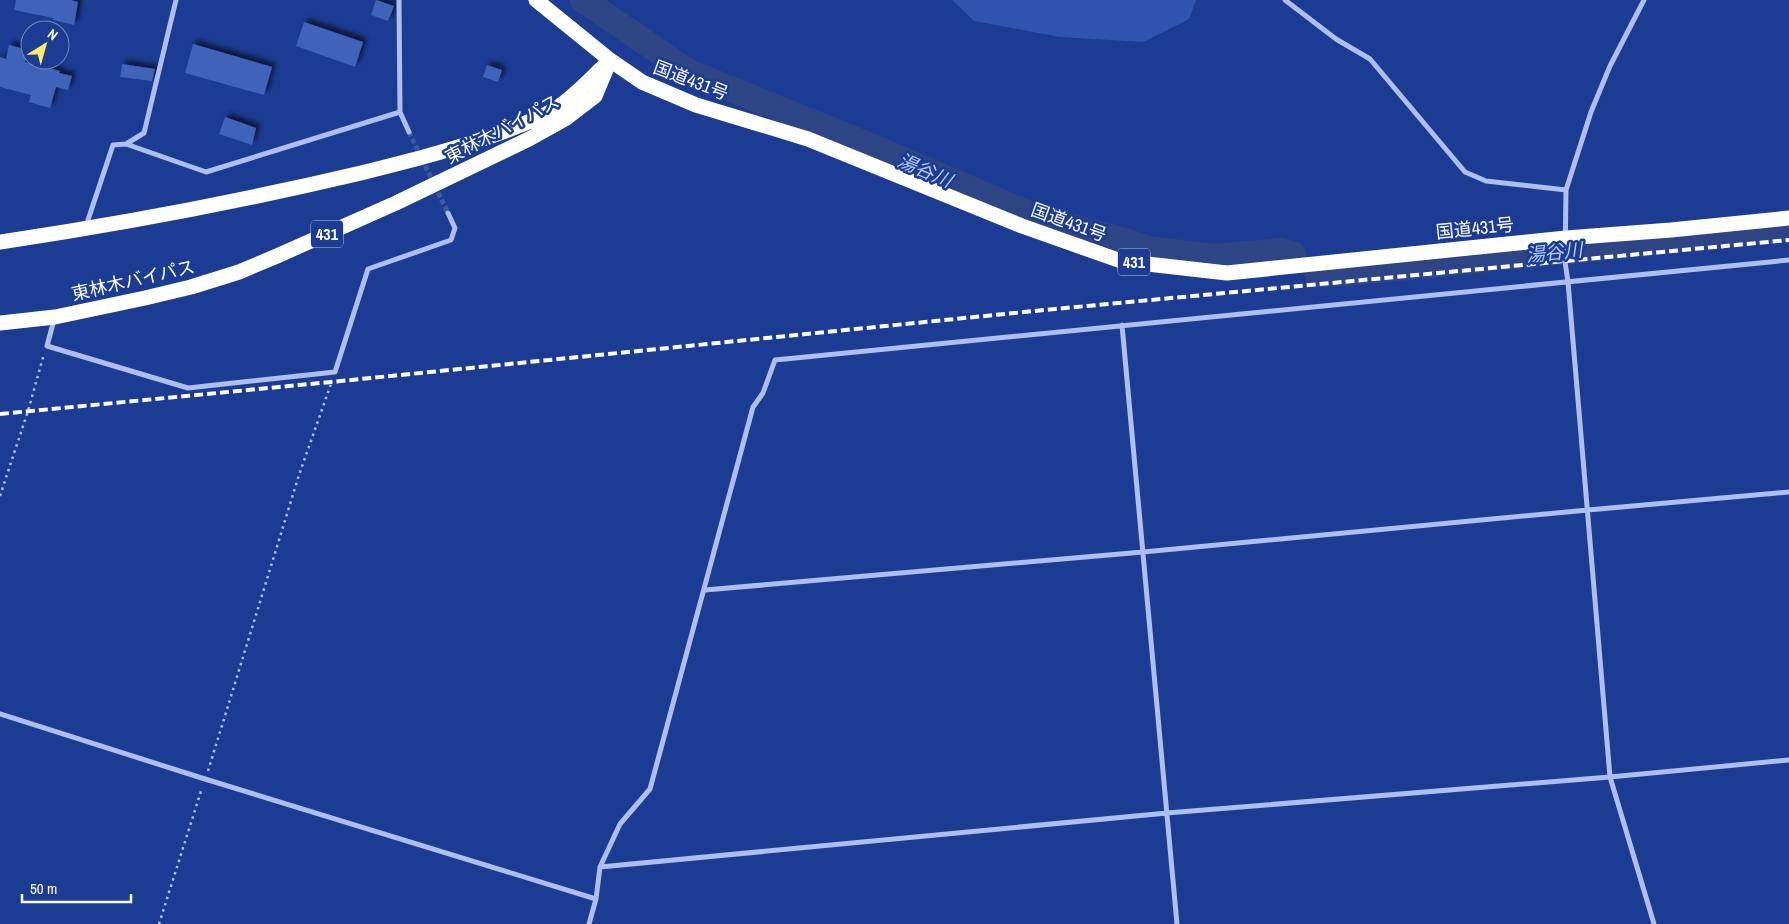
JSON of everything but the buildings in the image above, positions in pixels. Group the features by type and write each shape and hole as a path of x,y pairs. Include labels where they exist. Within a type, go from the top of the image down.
{"highway":[{"name":"国道431号","path":"536,0 610,60 642,82 696,105 808,139 1022,226 1121,261 1227,273 1566,238 1789,218"},
{"name":"東林木バイパス","path":"0,242 85,229 239,200 404,163 480,140 524,124 553,110 577,91 610,60"},
{"name":"東林木バイパス","path":"0,323 55,317 191,287 239,272 278,256 396,203 530,139 565,119 596,96 610,60"}],"street":[{"path":"85,229 113,146 126,144 144,133 176,0"},
{"path":"399,0 400,112 409,132"},
{"path":"1284,0 1336,39 1370,59 1466,172 1486,181 1566,190"},
{"path":"1644,0 1610,66 1592,112 1566,190 1564,262 1568,282 1610,777 1654,924"},
{"path":"126,144 206,172 400,112"},
{"path":"55,317 47,346 188,388 335,372 368,269 451,240 455,228 448,213"},
{"path":"589,924 596,899 600,867 620,824 650,789 753,407 763,393 776,360 1789,260"},
{"path":"1122,325 1177,924"},
{"path":"705,590 1143,552 1789,492"},
{"path":"0,714 596,899"},
{"path":"600,867 1167,813 1610,777 1789,760"}],"path":[{"path":"0,496 47,346"},
{"path":"159,924 299,476 335,372"}],"shaded area":[{"path":"952,0 1196,0 1189,19 1143,42 1060,37 974,21"}],"waterway":[{"name":"湯谷川","path":"583,0 689,72 873,147 1039,218 1149,249 1215,257 1280,251 1293,254"},
{"name":"湯谷川","path":"1318,275 1789,229"}],"tunnel":[{"path":"409,132 448,213"}],"railway":[{"path":"0,414 1044,310 1789,240"}]}
